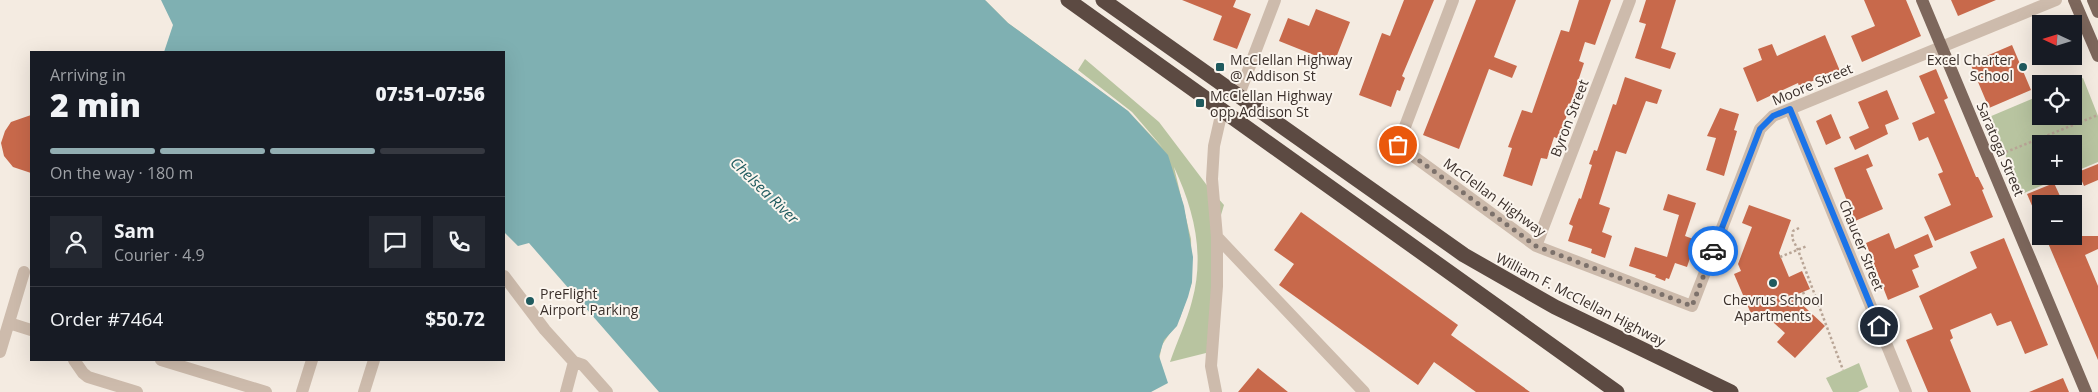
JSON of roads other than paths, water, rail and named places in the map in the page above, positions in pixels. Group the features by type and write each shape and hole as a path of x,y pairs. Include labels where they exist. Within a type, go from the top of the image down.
{"highway":[{"path":"1068,0 1617,392"},
{"name":"William F. McClellan Highway","path":"1103,0 1414,221 1487,269 1567,313 1731,392"}],"main road":[{"name":"Saratoga Street","path":"1922,0 2086,392"},
{"path":"2074,0 2098,56"},
{"path":"2093,0 2098,12"}],"street":[{"path":"1238,97 1275,0"},
{"name":"McClellan Highway","path":"1453,0 1398,145 1536,246 1692,306"},
{"name":"Byron Street","path":"1536,246 1630,0"},
{"name":"Moore Street","path":"1692,306 1760,129 1773,116 2056,0"},
{"name":"Chaucer Street","path":"1790,109 1906,392"},
{"path":"1216,392 1212,366 1217,286 1217,237 1212,178 1214,146 1222,111"},
{"path":"1217,237 1364,392"},
{"path":"0,352 24,272"},
{"path":"505,277 545,330 574,362 583,365 606,392"},
{"path":"9,323 30,330"},
{"path":"75,361 82,373 88,377 119,389 137,392"},
{"path":"164,361 266,392"},
{"path":"302,392 312,361"},
{"path":"364,392 374,361"},
{"path":"566,392 574,362"}],"water":[{"name":"Chelsea River","path":"161,0 985,0 1008,23 1128,111 1168,155 1184,206 1193,257 1192,282 1188,297 1177,326 1164,340 1159,356 1168,383 1151,392 659,392 529,243 518,246 505,233 505,51 164,51 173,25"}],"place":[{"name":"McClellan Highway @ Addison St","path":"1220,67"},
{"name":"Excel Charter School","path":"2023,67"},
{"name":"McClellan Highway opp Addison St","path":"1200,103"},
{"name":"Chevrus School Apartments","path":"1773,283"},
{"name":"PreFlight Airport Parking","path":"530,301"}]}
